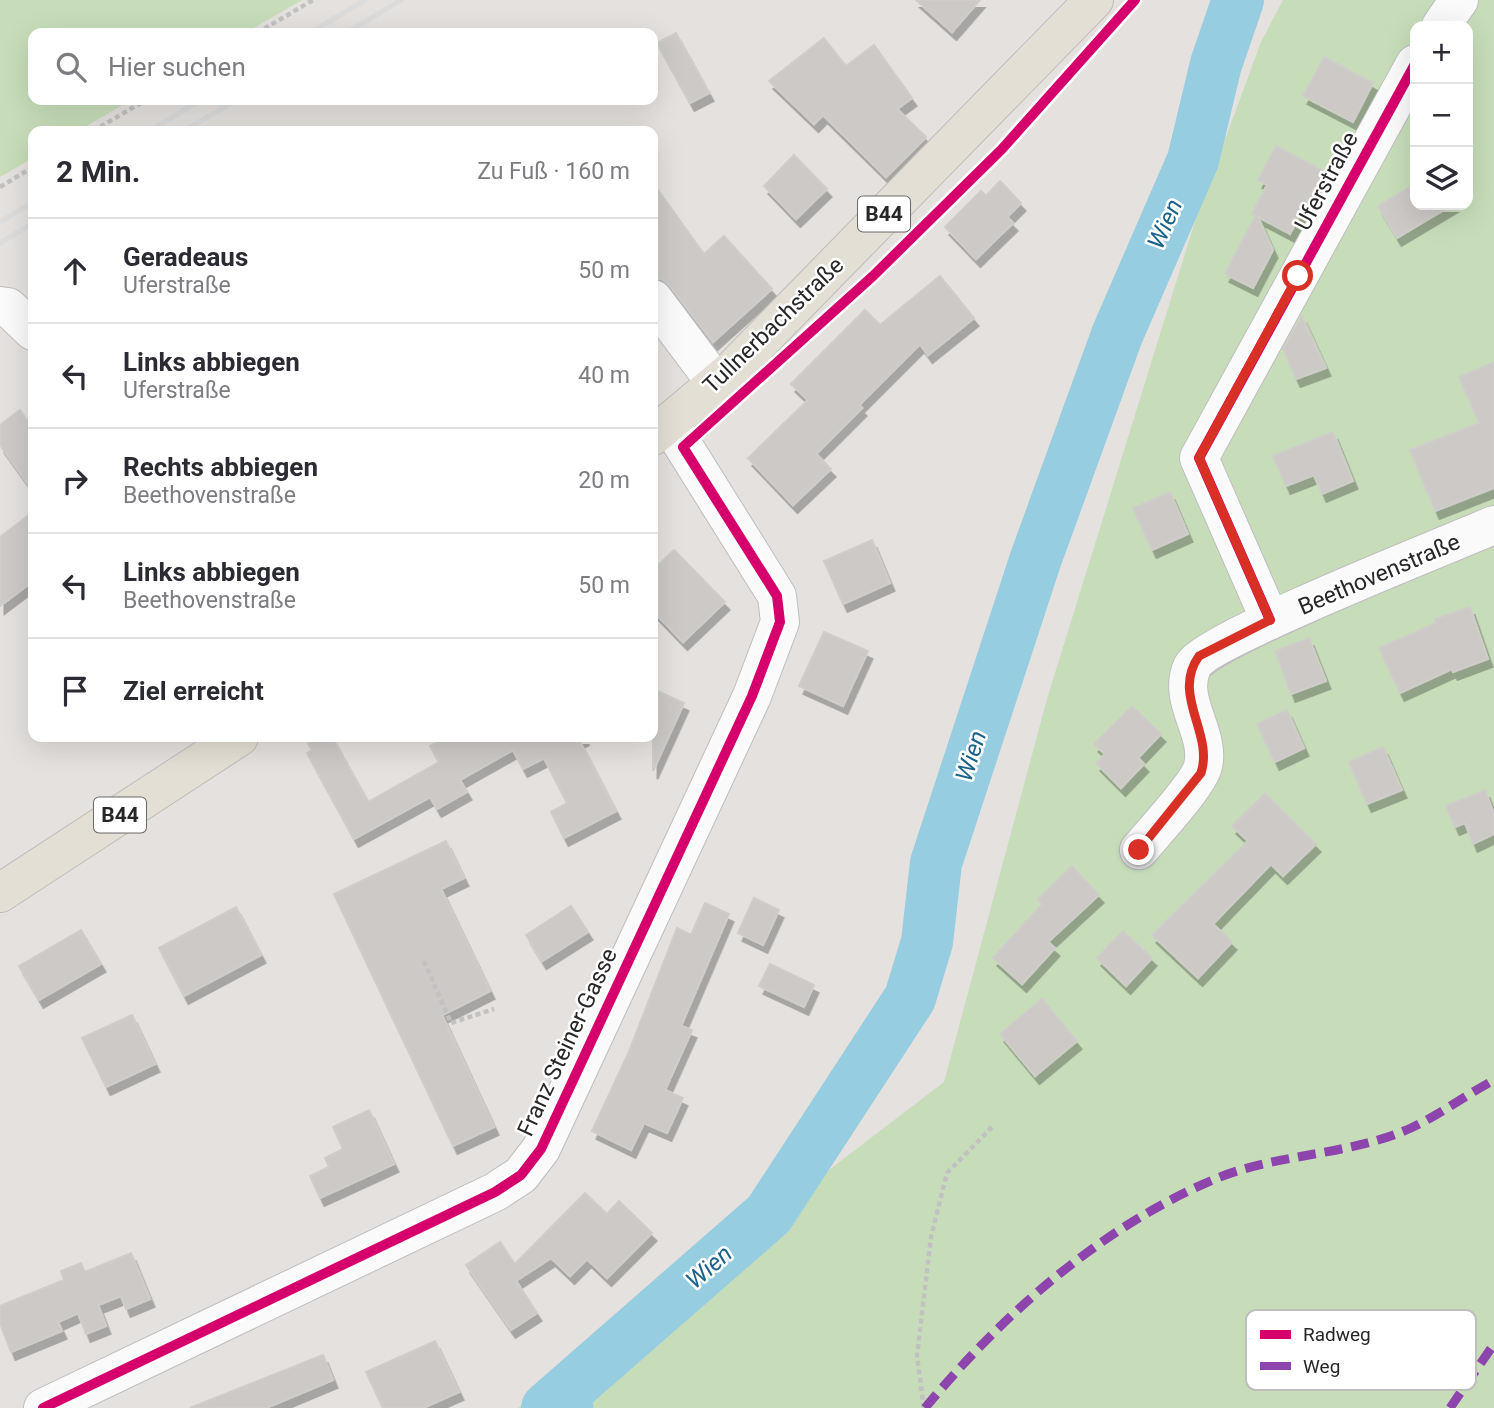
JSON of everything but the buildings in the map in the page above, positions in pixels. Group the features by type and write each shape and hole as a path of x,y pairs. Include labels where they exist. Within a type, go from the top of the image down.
{"main road":[{"name":"Tullnerbachstraße","path":"661,430 716,383 1094,0"},
{"name":"B44","path":"4,882 231,742"}],"street":[{"path":"1444,21 1459,0"},
{"name":"Uferstraße","path":"1270,620 1199,458 1410,73"},
{"path":"0,306 8,307 28,326"},
{"path":"658,306 716,383"},
{"name":"Franz Steiner-Gasse","path":"43,1408 495,1192 521,1175 541,1149 752,696 779,622 777,596 661,430"},
{"name":"Beethovenstraße","path":"1139,850 1201,773 1204,749 1189,700 1189,675 1199,656 1270,620 1494,525"}],"path":[{"path":"265,28 313,0"},
{"path":"102,126 137,105"},
{"path":"0,187 28,170"},
{"path":"424,961 451,1023 494,1009"},
{"path":"924,1408 917,1356 931,1237 947,1173 993,1126"}],"green space":[{"path":"0,0 302,0 254,28 28,28 28,105 122,105 87,126 28,126 28,161 0,177"},
{"path":"1283,0 1494,0 1494,1408 518,1408 944,1082 1047,699 1196,218 1261,42"}],"waterway":[{"name":"Wien","path":"547,1408 769,1214 910,998 927,942 936,863 1035,561 1117,335 1193,160 1216,64 1238,0"},
{"path":"585,1375 589,1408"}],"railway":[{"path":"318,28 365,0"},
{"path":"354,28 401,0"},
{"path":"157,126 193,105"},
{"path":"192,126 228,105"},
{"path":"0,222 28,205"},
{"path":"0,243 28,226"}],"marked path":[{"path":"925,1408 987,1339 1021,1307 1056,1276 1133,1222 1173,1199 1239,1170 1363,1144 1411,1128 1494,1080"},
{"path":"1476,1370 1494,1344"},
{"path":"1450,1408 1462,1390"}],"cycle path":[{"path":"43,1408 495,1192 521,1175 541,1149 752,696 780,622 777,596 683,447 873,276 1002,149 1135,0"},
{"path":"1270,620 1199,458 1410,73"}],"route":[{"path":"1139,850 1201,773 1204,749 1189,700 1189,675 1193,665 1199,656 1270,620 1199,458 1298,276"}]}
